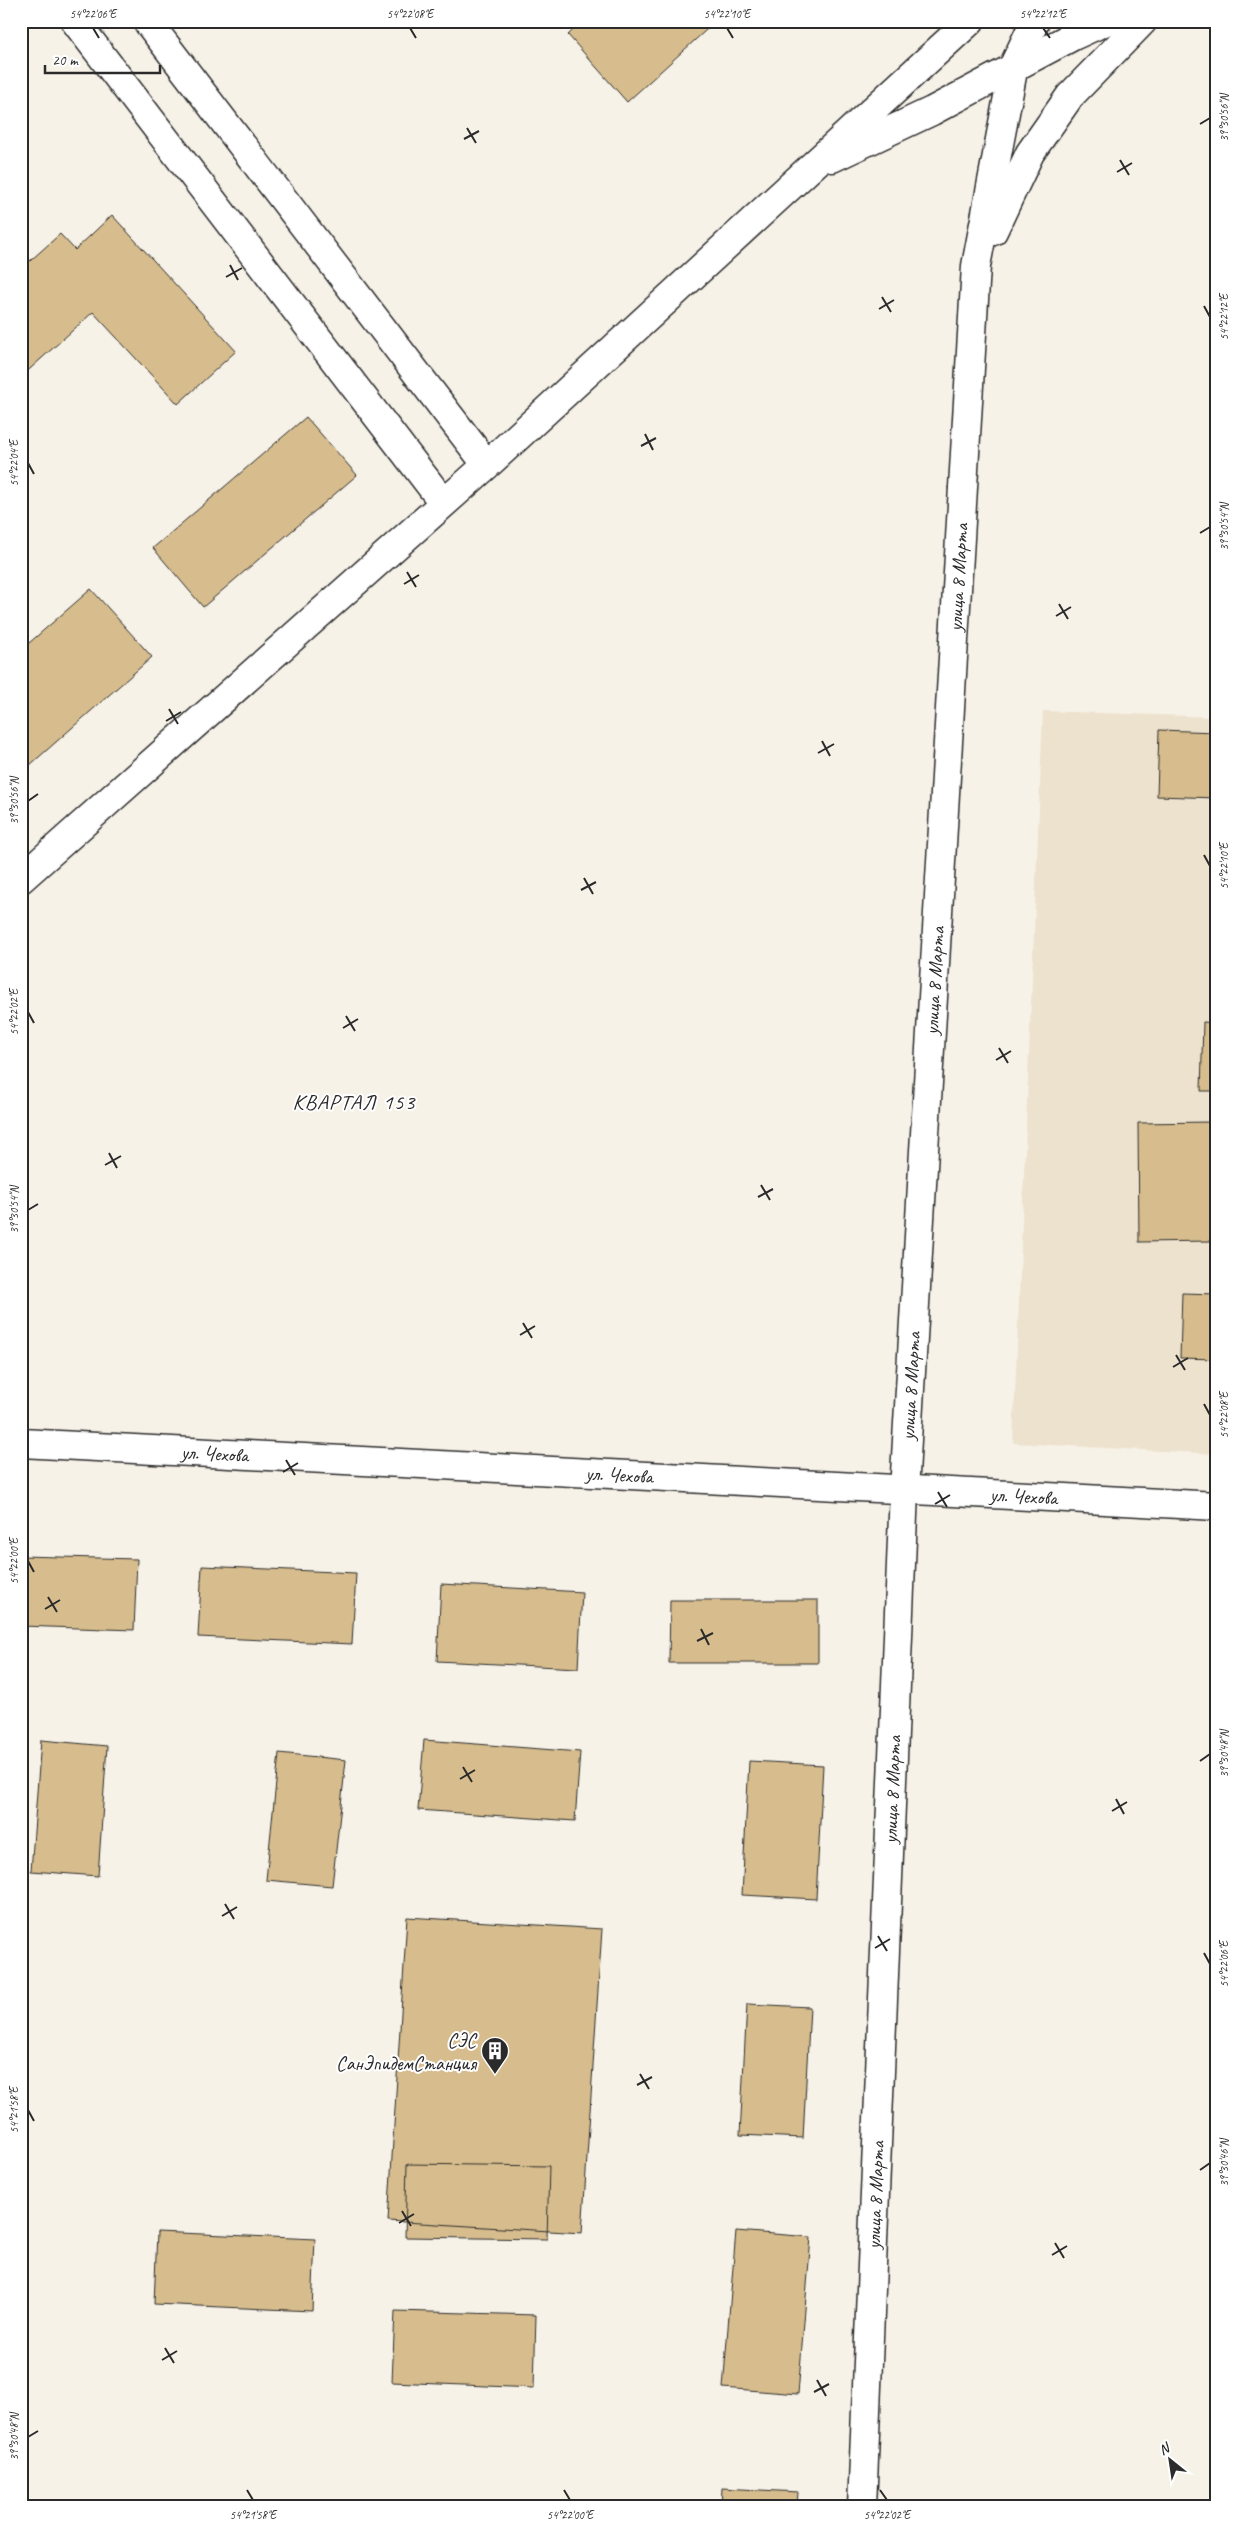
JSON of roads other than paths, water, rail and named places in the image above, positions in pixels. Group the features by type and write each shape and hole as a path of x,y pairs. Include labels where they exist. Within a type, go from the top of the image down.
{"street":[{"path":"75,21 443,502"},
{"path":"147,21 487,464"},
{"path":"21,879 487,464 970,21"},
{"path":"976,266 1014,65 1035,21"},
{"path":"804,172 932,110 1014,65 1106,21"},
{"path":"976,266 1030,153 1070,96 1143,21"},
{"name":"улица 8 Марта","path":"862,2507 904,1491 976,266"},
{"name":"ул. Чехова","path":"21,1443 1217,1506"}],"place":[{"name":"СЭС СанЭпидемСтанция","path":"495,2075"}],"district":[{"name":"КВАРТАЛ 153","path":"354,1101"}]}
